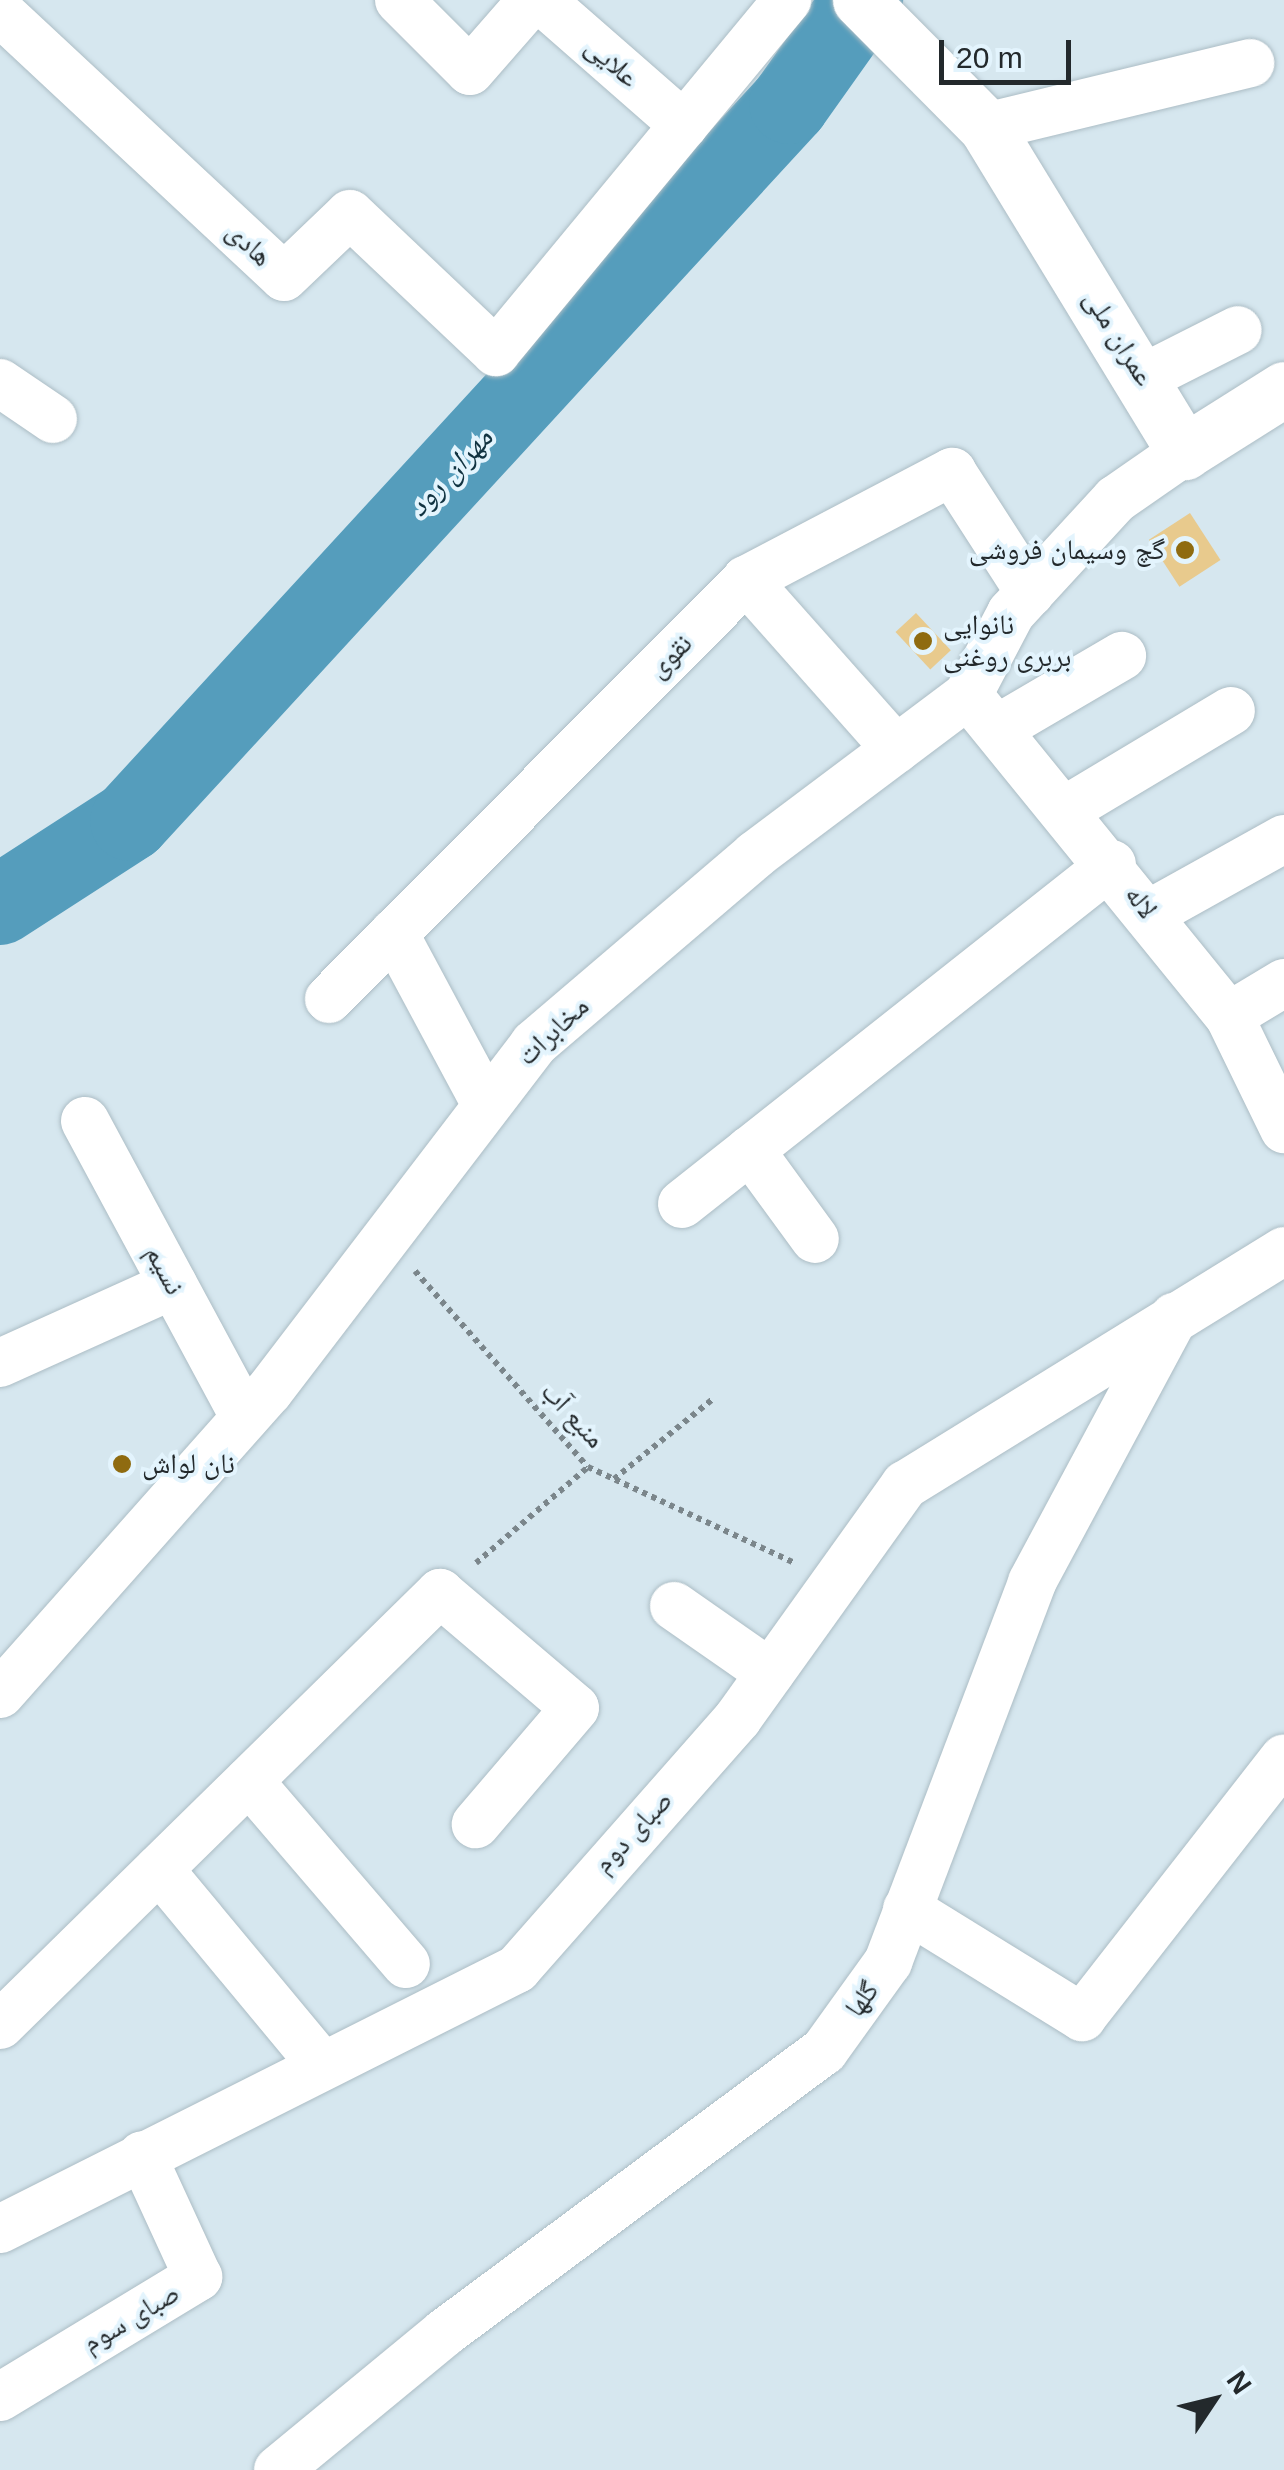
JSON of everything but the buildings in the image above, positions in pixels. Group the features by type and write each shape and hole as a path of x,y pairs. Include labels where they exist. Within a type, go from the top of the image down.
{"main road":[{"name":"عمران ملی","path":"860,0 986,126 1143,378 1184,452"},
{"path":"1184,452 1284,388"}],"street":[{"path":"400,0 470,70 532,0"},
{"name":"علایی","path":"541,0 684,125"},
{"path":"684,125 786,0"},
{"name":"هادی","path":"0,12 284,277 350,214 496,352 684,125"},
{"path":"986,126 1250,63"},
{"path":"1143,378 1238,330"},
{"path":"0,383 52,419"},
{"name":"مخابرات","path":"0,1694 245,1418 485,1103 549,1032 754,855 896,749 982,712 1030,593 1116,499 1184,452"},
{"name":"نقوی","path":"329,998 746,580 952,472 1030,593"},
{"path":"746,580 896,749"},
{"path":"982,712 1122,656"},
{"name":"لاله","path":"982,712 1112,864 1229,1016 1284,1129"},
{"path":"1067,809 1231,712"},
{"path":"1149,914 1284,839"},
{"path":"682,1204 1112,864"},
{"path":"394,933 485,1103"},
{"path":"1229,1016 1284,983"},
{"name":"نسیم","path":"85,1121 245,1418"},
{"path":"750,1150 816,1239"},
{"name":"صبای دوم","path":"0,2229 321,2064 517,1969 770,1673 905,1486 1284,1251"},
{"path":"0,1364 172,1284"},
{"name":"گلها","path":"278,2470 475,2310 824,2051 888,1962 1032,1582 1174,1317"},
{"path":"0,2025 440,1593 576,1708 476,1824"},
{"path":"674,1606 770,1673"},
{"path":"907,1909 1082,2017 1284,1758"},
{"path":"249,1780 406,1964"},
{"path":"158,1870 321,2064"},
{"name":"صبای سوم","path":"0,2397 198,2277 142,2155"}],"path":[{"name":"منبع آب","path":"383,1236 588,1467 835,1582"},
{"path":"614,1479 714,1398"},
{"path":"440,1593 588,1467"}],"waterway":[{"name":"مهران رود","path":"0,905 130,821 789,104 863,0"}],"place":[{"name":"گچ وسیمان فروشی","path":"1185,550"},
{"name":"نانوایی بربری روغنی","path":"923,641"},
{"name":"نان لواش","path":"122,1464"}]}
